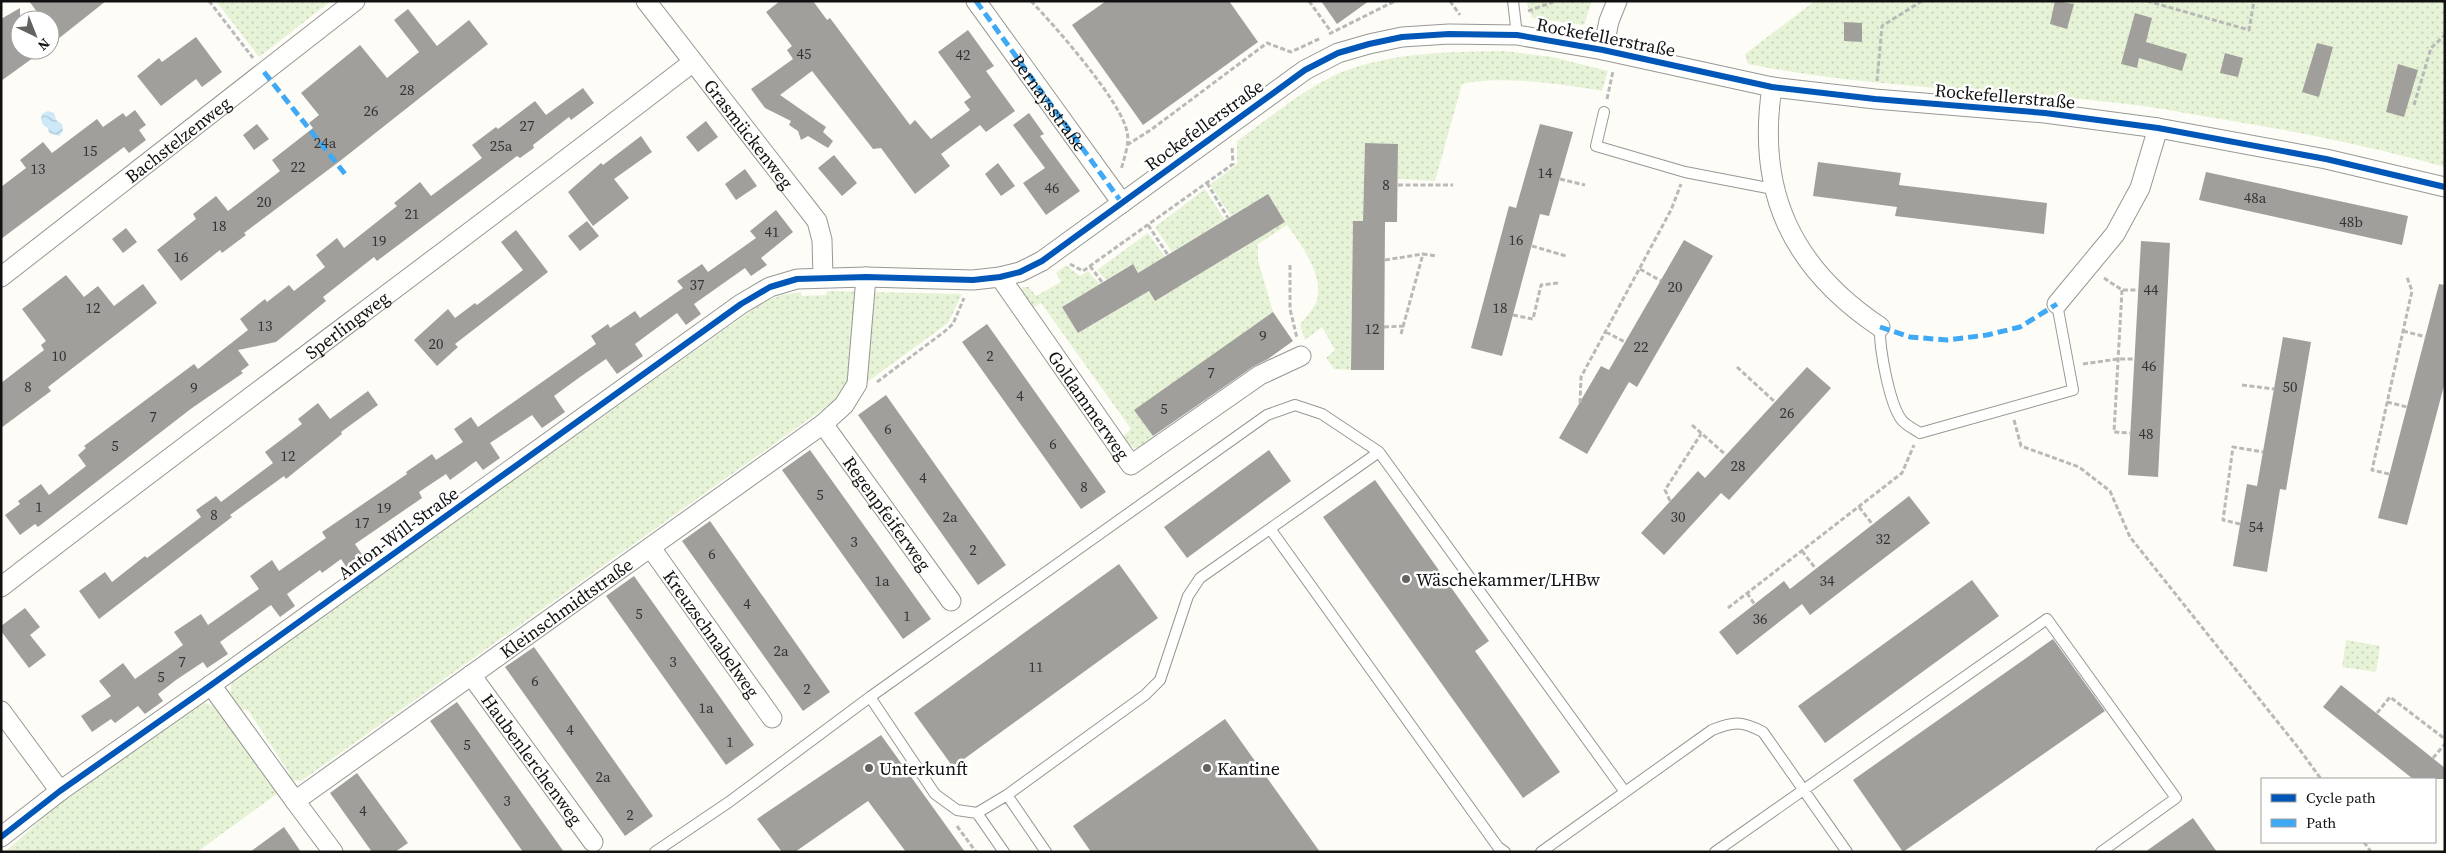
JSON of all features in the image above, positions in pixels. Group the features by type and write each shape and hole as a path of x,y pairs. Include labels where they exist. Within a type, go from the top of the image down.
{"street":[{"name":"Bachstelzenweg","path":"1,277 355,1"},
{"name":"Grasmückenweg","path":"646,1 816,221 822,240 823,277"},
{"name":"Bernaysstraße","path":"976,1 1119,199"},
{"path":"1610,52 1609,21 1617,1"},
{"name":"Rockefellerstraße","path":"823,277 973,280 1000,277 1020,272 1052,254 1119,199 1232,123 1305,70 1338,53 1369,44 1402,37 1449,34 1517,35 1610,52 1772,87 1875,99 2045,113 2158,128 2326,159 2445,187"},
{"name":"Sperlingweg","path":"1,587 210,426 510,203 693,62"},
{"path":"1772,87 1768,115 1773,189 1786,223 1801,251 1817,273 1851,307 1880,327"},
{"path":"2057,304 2115,234 2140,188 2158,128"},
{"name":"Anton-Will-Straße","path":"1,837 60,791 211,686 742,304 770,287 797,279 823,277"},
{"name":"Kleinschmidtstraße","path":"295,801 823,424 844,405 856,384 861,349 866,277"},
{"name":"Goldammerweg","path":"1000,277 1131,465 1260,375 1301,356"},
{"name":"Regenpfeiferweg","path":"823,424 951,601"},
{"name":"Kreuzschnabelweg","path":"651,548 772,718"},
{"name":"Haubenlerchenweg","path":"471,676 593,842"},
{"path":"211,686 333,852"},
{"path":"1,710 60,791"}],"lane":[{"path":"1513,1 1517,35"},
{"path":"1604,112 1596,146 1685,172 1773,189"},
{"path":"1880,327 1879,341 1893,403 1901,420 1920,433 2073,390 2057,304"},
{"path":"655,852 729,802 870,697 1267,415 1295,405 1322,414 1379,452 1625,792"},
{"path":"870,697 935,794 957,810 977,813 1007,795 1150,690 1160,680 1188,596 1200,578 1271,530 1379,452"},
{"path":"1271,530 1498,846 1505,852"},
{"path":"1715,852 1803,788 2047,618 2176,798 2101,852"},
{"path":"1541,852 1712,730 1732,722 1750,725 1764,732 1847,852"},
{"path":"1007,795 1046,852"},
{"path":"977,813 1004,852"}],"path":[{"path":"209,1 264,72"},
{"path":"1031,1 1075,52 1124,120 1128,133 1119,199"},
{"path":"1309,1 1331,33 1338,53"},
{"path":"1127,145 1152,129 1267,43 1291,52 1395,1"},
{"path":"1450,1 1460,15"},
{"path":"1515,15 1556,1"},
{"path":"1875,99 1882,26 1922,1"},
{"path":"2147,1 2249,30 2254,1"},
{"path":"2414,105 2431,48 2445,35"},
{"path":"1604,112 1610,52"},
{"path":"1052,254 1083,271 1207,183 1233,164 1232,123"},
{"path":"1580,403 1581,378 1671,210 1685,172"},
{"path":"1560,179 1585,185"},
{"path":"1207,183 1228,218"},
{"path":"1398,185 1453,185"},
{"path":"1148,225 1168,255"},
{"path":"1532,246 1566,256"},
{"path":"1401,334 1423,254"},
{"path":"1385,260 1423,254 1436,256"},
{"path":"1290,264 1290,309 1301,356"},
{"path":"1090,266 1102,282"},
{"path":"2088,268 2122,290 2138,290"},
{"path":"1640,269 1661,281"},
{"path":"2389,474 2372,470 2412,291 2407,277"},
{"path":"874,384 953,324 973,280"},
{"path":"1513,314 1533,319 1541,285 1558,283"},
{"path":"2122,290 2114,432 2130,433"},
{"path":"1384,327 1404,326"},
{"path":"2403,331 2426,337"},
{"path":"1606,332 1625,342"},
{"path":"2068,366 2118,359 2134,360"},
{"path":"1737,367 1775,402"},
{"path":"2242,385 2274,389"},
{"path":"2387,402 2407,407"},
{"path":"2010,408 2021,446 2079,467 2110,491 2130,537 2300,750 2319,778"},
{"path":"1692,425 1726,455"},
{"path":"1728,608 1902,474 1920,433"},
{"path":"1670,501 1665,490 1701,434"},
{"path":"2240,524 2223,520 2234,447 2263,452"},
{"path":"1859,507 1873,525"},
{"path":"1802,551 1816,569"},
{"path":"1747,593 1755,605"},
{"path":"2376,713 2390,697 2445,739"},
{"path":"2433,758 2445,744"}],"green space":[{"path":"216,1 331,1 259,57"},
{"path":"1526,1 1592,1 1584,25 1532,18"},
{"path":"1815,1 2445,1 2445,167 2386,152 2268,127 2142,106 2072,98 1887,84 1841,79 1748,64 1745,54"},
{"path":"1504,51 1552,57 1608,71 1602,91 1551,83 1513,80 1477,81 1462,84 1435,181 1398,179 1398,144 1365,143 1363,221 1353,222 1351,370 1334,369 1326,358 1335,350 1322,327 1305,340 1300,325 1316,303 1318,283 1305,251 1287,225 1258,244 1258,260 1273,312 1135,411 1155,439 1142,447 1134,448 1120,439 1131,429 1041,303 1030,309 1020,294 1022,287 1029,287 1036,296 1061,282 1056,273 1066,265 1080,276 1088,271 1100,284 1062,307 1079,333 1149,291 1155,301 1285,222 1268,194 1231,216 1210,185 1237,164 1237,141 1288,104 1314,86 1342,72 1382,60 1422,54"},
{"path":"1205,189 1225,220 1172,252 1155,227"},
{"path":"1148,233 1165,257 1138,273 1132,264 1106,280 1097,270"},
{"path":"827,291 962,294 948,323 870,380 830,404 301,781 286,779 290,774 248,710 239,709 231,698 231,682 763,302 782,295 801,292 802,296 826,295"},
{"path":"2346,640 2380,646 2376,672 2342,667"},
{"path":"203,702 216,707 278,793 197,852 5,852 56,806"}],"water":[{"path":"48,111 54,113 56,120 62,124 63,131 59,136 49,133 48,128 43,125 42,114"}],"building":[{"path":"29,1 106,1 60,37 60,10 36,10"},
{"path":"780,1 813,1 827,20 830,18 910,125 915,120 931,139 970,110 964,102 971,97 938,52 968,30 994,66 986,71 1015,111 986,132 980,125 941,154 950,166 915,194 881,148 873,149 812,71 780,95 826,127 823,132 833,141 828,148 808,136 801,140 798,131 789,125 791,121 765,108 751,89 793,59 787,50 792,46 766,12"},
{"path":"1106,1 1229,1 1258,42 1143,125 1072,25"},
{"path":"1321,1 1369,1 1337,24"},
{"path":"2055,1 2074,4 2067,29 2050,24"},
{"path":"408,9 437,46 469,20 488,44 340,161 244,233 246,235 222,253 220,250 181,281 157,250 196,219 193,214 216,196 228,211 280,171 272,160 313,128 309,123 319,115 301,93 360,45 387,78 419,52 394,20"},
{"path":"2135,13 2152,18 2146,42 2187,54 2182,71 2139,58 2137,68 2121,64"},
{"path":"10,14 10,60 30,60 1,81 1,19"},
{"path":"1844,22 1862,23 1862,42 1844,41"},
{"path":"196,37 222,72 202,87 196,79 161,106 137,76 159,58 162,62"},
{"path":"2317,43 2333,47 2319,97 2302,92"},
{"path":"2225,53 2243,58 2238,77 2220,73"},
{"path":"2398,64 2418,70 2404,117 2386,112"},
{"path":"583,88 594,103 571,120 569,117 533,145 534,148 520,158 517,156 377,261 374,257 323,297 326,301 276,342 238,350 249,365 241,371 243,373 192,408 38,527 35,524 20,535 5,515 20,504 18,501 41,484 49,495 86,466 78,455 86,448 84,446 194,364 198,369 248,330 240,319 265,299 267,302 289,285 294,291 325,267 316,255 337,238 344,248 397,206 394,203 420,182 431,196 482,158 472,145 496,127 498,129 535,101 546,115"},
{"path":"135,110 146,125 139,130 146,140 129,153 124,147 1,239 1,187 26,168 20,160 43,142 52,153 97,119 103,127 123,113 126,117"},
{"path":"1029,113 1044,134 1040,136 1080,191 1046,215 1023,183 1045,168 1013,125"},
{"path":"706,121 718,137 698,152 686,137"},
{"path":"257,124 269,139 254,150 243,135"},
{"path":"1540,124 1573,132 1549,216 1540,214 1502,356 1471,348 1509,206 1516,208"},
{"path":"641,136 652,152 614,179 629,198 593,226 568,192 601,163 603,165"},
{"path":"1365,143 1398,144 1397,222 1385,222 1384,370 1351,370 1353,221 1363,221"},
{"path":"834,155 857,183 842,196 818,168"},
{"path":"1818,162 1901,173 1899,185 2047,203 2044,234 1895,216 1897,207 1813,196"},
{"path":"998,163 1015,186 1001,196 985,174"},
{"path":"745,169 757,186 736,200 725,184"},
{"path":"2206,172 2408,216 2402,245 2199,200"},
{"path":"1268,194 1285,222 1155,301 1149,291 1078,333 1062,307 1133,264 1138,273"},
{"path":"776,210 793,232 761,258 767,265 751,276 745,268 694,304 701,314 686,325 677,313 635,344 643,356 617,374 606,359 580,377 554,396 565,412 542,428 532,415 490,443 500,458 483,470 476,461 450,480 446,474 419,492 422,498 355,544 363,556 347,568 341,559 322,573 320,570 287,594 295,606 280,617 271,605 220,642 228,654 207,668 203,662 176,680 158,694 163,701 145,714 138,706 115,723 111,719 92,732 81,716 111,696 99,681 123,663 135,679 183,645 174,632 201,614 208,625 259,589 250,576 272,560 279,571 326,538 322,532 407,474 406,472 432,454 436,460 463,442 454,429 471,417 478,427 596,344 591,336 608,324 610,328 635,311 640,318 683,288 677,281 702,264 708,272 756,238 750,231"},
{"path":"587,221 599,236 580,251 568,236"},
{"path":"126,228 137,242 123,253 112,239"},
{"path":"516,230 548,272 455,344 458,347 437,366 414,340 448,309 455,318 475,303 477,305 523,270 501,242"},
{"path":"1684,240 1713,256 1637,387 1629,382 1587,454 1559,438 1601,366 1609,370"},
{"path":"2141,241 2170,243 2158,477 2128,475"},
{"path":"66,275 84,297 98,286 114,306 143,284 157,303 48,387 51,391 1,428 1,383 44,350 41,345 46,341 22,309"},
{"path":"2439,284 2445,285 2445,382 2407,525 2378,518"},
{"path":"1273,312 1293,341 1153,436 1134,410"},
{"path":"987,324 1106,492 1081,509 962,342"},
{"path":"2283,337 2311,342 2286,490 2280,489 2267,572 2233,566 2247,484 2257,486"},
{"path":"1807,367 1831,388 1729,500 1721,493 1664,555 1641,533 1698,471 1705,478"},
{"path":"368,391 378,405 341,432 342,434 286,479 284,476 230,515 232,517 99,619 79,591 105,572 112,582 145,556 147,558 201,517 196,510 216,496 221,502 273,463 265,452 302,424 298,419 318,403 330,419"},
{"path":"886,395 1006,565 978,585 858,415"},
{"path":"810,450 931,619 903,639 782,470"},
{"path":"1269,450 1291,481 1187,558 1164,527"},
{"name":"Wäschekammer/LHBw","path":"1375,480 1489,641 1475,651 1560,772 1523,798 1323,517"},
{"path":"1909,496 1930,523 1810,615 1802,604 1737,655 1719,632 1784,581 1790,589"},
{"path":"710,521 830,692 803,711 682,541"},
{"path":"1119,564 1158,618 953,767 914,713"},
{"path":"634,576 754,745 726,765 606,596"},
{"path":"1972,580 1999,616 1825,743 1798,706"},
{"path":"25,608 40,627 30,635 46,655 29,668 1,631 1,626"},
{"path":"2053,639 2105,711 1903,852 1853,780"},
{"path":"534,647 653,816 625,836 505,667"},
{"path":"2341,685 2445,768 2445,779 2412,778 2323,707"},
{"path":"457,702 564,852 523,852 430,721"},
{"name":"Kantine","path":"1225,719 1320,852 1091,852 1073,826"},
{"name":"Unterkunft","path":"881,735 965,852 906,852 868,801 795,852 782,852 757,819"},
{"path":"357,773 408,843 395,852 372,852 330,793"},
{"path":"2193,818 2217,852 2145,852"},
{"path":"284,827 301,852 250,852"}],"marked path":[{"path":"976,1 1122,203"},
{"path":"264,72 345,174"},
{"path":"1880,327 1910,337 1947,340 1987,335 2020,327 2057,304"}],"cycle path":[{"path":"1,837 60,791 211,685 741,304 770,287 797,279 866,277 973,280 1000,277 1020,272 1042,261 1305,70 1338,53 1369,44 1402,37 1449,34 1517,35 1603,50 1772,87 1875,99 2045,113 2158,128 2326,159 2445,187"}],"place":[{"name":"Wäschekammer/LHBw","path":"1406,579"},
{"name":"Unterkunft","path":"869,768"},
{"name":"Kantine","path":"1207,768"}]}
